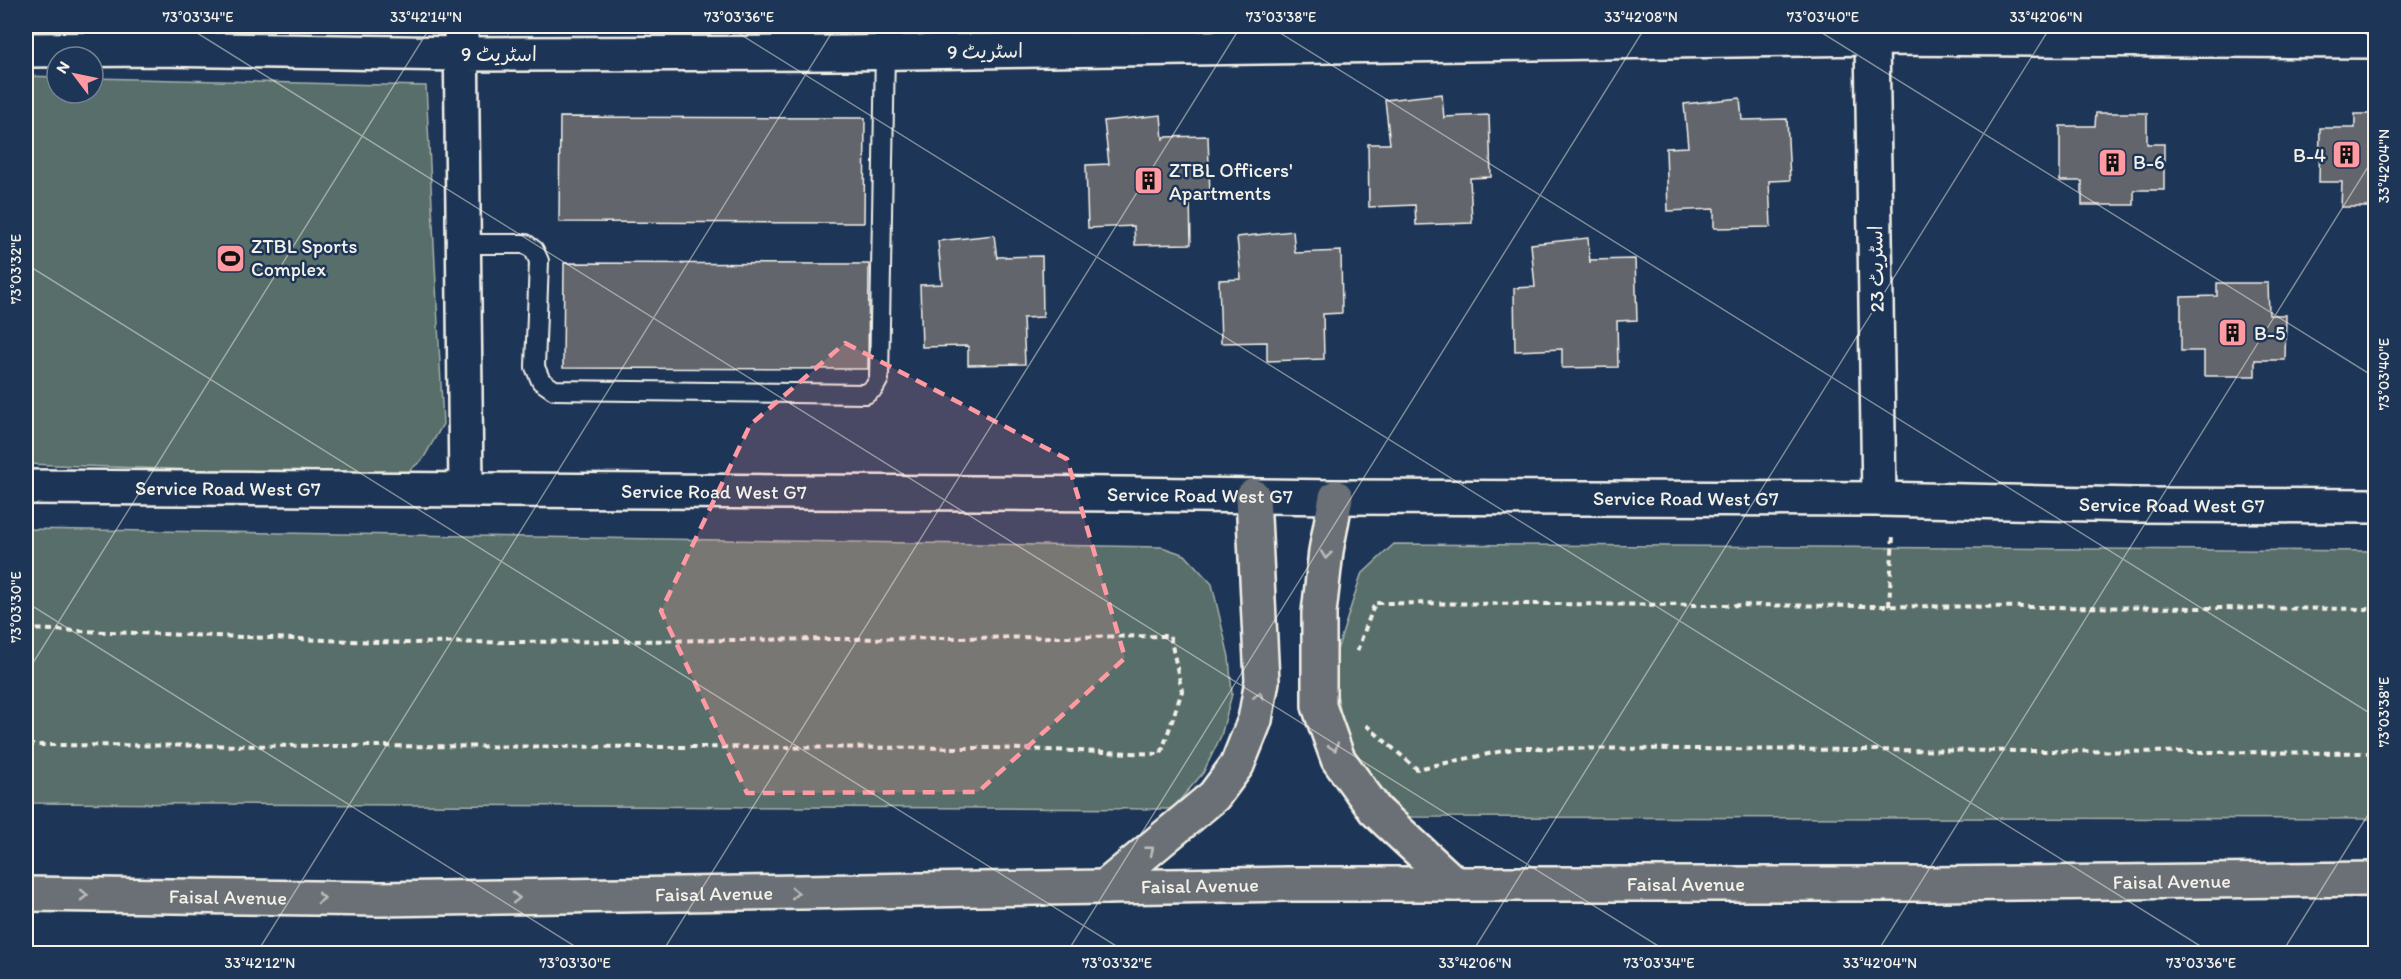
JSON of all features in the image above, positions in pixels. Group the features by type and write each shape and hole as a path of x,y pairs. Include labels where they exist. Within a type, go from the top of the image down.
{"main road":[{"path":"1105,887 1214,796 1238,765 1254,720 1262,681 1253,496"},
{"path":"1336,497 1326,551 1319,613 1319,706 1338,759 1375,810 1455,884"},
{"name":"Faisal Avenue","path":"26,894 416,899 1287,884 1933,884 2376,879"}],"street":[{"name":"اسٹریٹ 9","path":"26,50 155,37 461,40 844,39 885,52 1218,36 1554,34 2376,41"},
{"name":"اسٹریٹ 23","path":"1872,38 1887,499"},
{"path":"461,40 466,489"},
{"name":"Service Road West G7","path":"26,488 1887,499 2376,506"}],"lane":[{"path":"463,244 526,244 534,250 539,261 535,367 541,381 554,390 866,394 874,388 879,379 885,52"}],"path":[{"path":"1887,499 1889,606"},
{"path":"1356,654 1375,603 2376,609"},
{"path":"26,629 406,643 1170,636 1182,691 1161,754 992,748 26,745"},
{"path":"1357,717 1417,769 1517,748 2376,753"}],"highlighted area":[{"path":"845,343 1067,459 1125,658 978,792 747,793 661,611 750,425"}],"green space":[{"name":"ZTBL Sports Complex","path":"26,76 45,77 45,105 105,105 105,78 426,86 443,424 423,459 402,477 26,464"},
{"path":"26,529 1162,547 1185,555 1212,584 1229,657 1232,694 1221,736 1203,773 1172,809 26,803"},
{"path":"1394,544 2375,551 2375,819 1405,817 1346,743 1332,666 1361,575"}],"building":[{"path":"1442,94 1444,119 1444,117 1489,115 1491,177 1470,178 1472,223 1416,225 1415,205 1369,207 1368,144 1390,144 1385,100"},
{"path":"1740,98 1742,120 1787,119 1790,180 1769,181 1771,227 1714,228 1714,209 1668,211 1666,148 1688,147 1684,104"},
{"name":"B-6","path":"2096,113 2147,113 2147,144 2164,144 2164,190 2134,190 2134,205 2082,205 2082,181 2060,181 2060,126 2095,126"},
{"name":"B-4","path":"2355,114 2376,114 2376,207 2341,207 2342,182 2319,182 2320,128 2355,128"},
{"name":"ZTBL Officers' Apartments","path":"1161,115 1163,140 1163,137 1208,136 1210,197 1190,198 1191,244 1135,245 1134,226 1088,228 1086,165 1109,164 1104,121"},
{"path":"560,117 865,118 864,223 559,222"},
{"name":"ZTBL Officers' Apartments","path":"1293,231 1295,253 1341,251 1342,313 1323,314 1324,359 1267,361 1267,342 1221,343 1219,280 1241,279 1237,237"},
{"path":"994,235 997,259 997,257 1042,256 1043,317 1023,318 1025,364 968,365 968,346 922,347 920,285 942,284 938,241"},
{"path":"1588,238 1590,263 1590,260 1635,259 1637,320 1617,321 1618,367 1562,368 1562,349 1515,351 1514,288 1535,287 1531,244"},
{"path":"564,263 869,264 868,369 563,368"},
{"name":"B-5","path":"2217,283 2268,283 2269,315 2286,315 2285,360 2255,360 2255,376 2204,376 2204,351 2181,351 2181,297 2217,296"}],"place":[{"name":"B-4","path":"2347,155"},
{"name":"B-6","path":"2112,162"},
{"name":"ZTBL Officers' Apartments","path":"1148,181"},
{"name":"ZTBL Sports Complex","path":"230,258"},
{"name":"B-5","path":"2233,333"}]}
